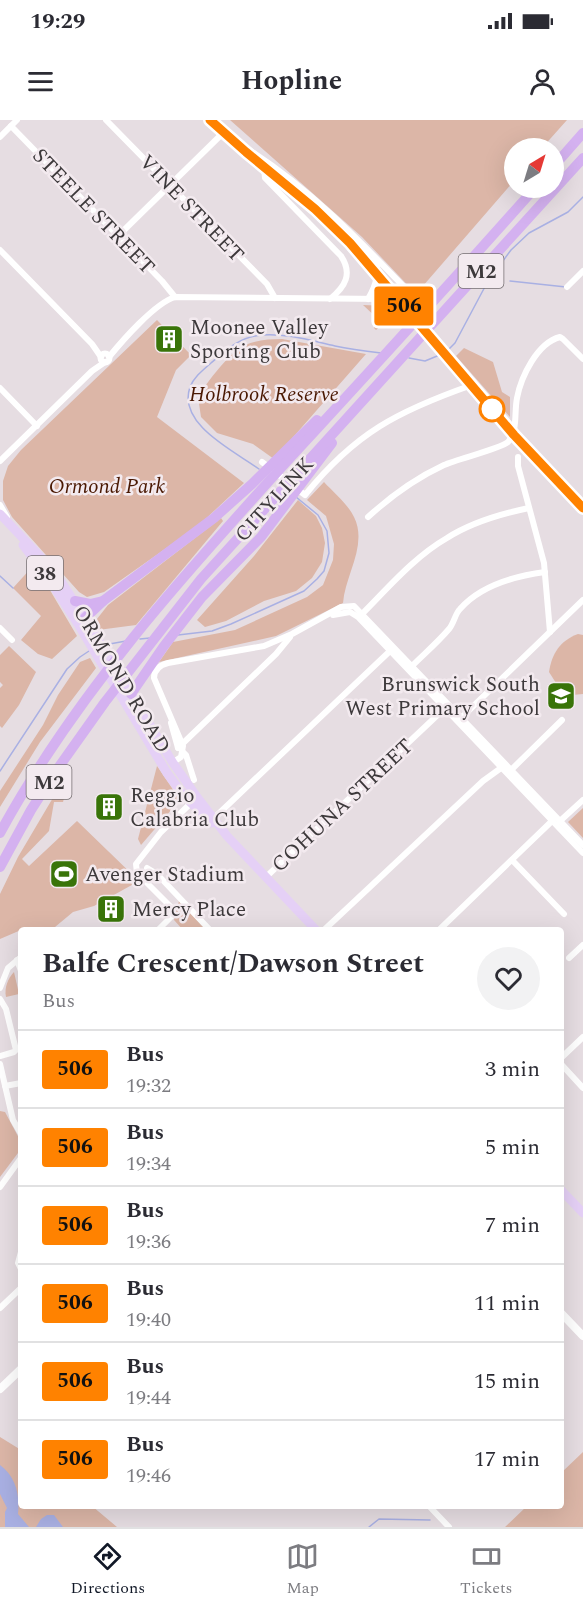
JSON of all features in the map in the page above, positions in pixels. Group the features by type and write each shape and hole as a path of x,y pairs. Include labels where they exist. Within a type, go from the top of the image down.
{"highway":[{"path":"564,155 583,133"},
{"name":"CITYLINK","path":"0,867 51,779 201,579 274,499 301,477 359,404 583,158"},
{"name":"CITYLINK","path":"0,833 55,744 126,648 224,531 256,487 377,362 526,198"},
{"path":"128,695 202,597 261,537 286,506 301,477"},
{"path":"84,625 103,601 256,487"},
{"path":"75,601 85,604 103,601"}],"main road":[{"name":"ORMOND ROAD","path":"0,514 54,571 75,601 84,625"},
{"name":"ORMOND ROAD","path":"0,522 34,559 84,625 128,695 168,766"},
{"name":"38","path":"168,766 194,800 313,927"},
{"path":"564,1193 583,1213"}],"street":[{"path":"0,137 17,120"},
{"name":"VINE STREET","path":"106,120 267,284 275,298"},
{"path":"210,120 315,209 362,257 514,435 583,508"},
{"name":"STEELE STREET","path":"11,126 162,281 174,297"},
{"path":"118,236 224,133"},
{"path":"1,461 104,357 161,304 174,297 368,299 392,298 409,289 336,217 300,186 224,133"},
{"path":"264,168 265,178 343,260 347,275 345,284 329,299"},
{"path":"0,250 104,357"},
{"path":"368,299 378,273 376,261 371,254"},
{"path":"567,287 583,271"},
{"path":"345,284 353,299"},
{"path":"368,516 393,495 422,476 458,459 500,447 514,435 517,397 524,375 544,347 553,339 560,337 564,339 583,359"},
{"path":"262,462 305,495 335,459 366,434 418,405 471,385"},
{"path":"0,388 37,426"},
{"path":"518,457 518,466 545,572 550,632"},
{"path":"0,505 15,528"},
{"path":"360,615 421,557 446,538 485,519 529,508"},
{"path":"412,666 452,626 459,610 477,595 513,578 545,572"},
{"path":"461,718 583,600"},
{"path":"194,780 154,678 157,669 168,663 255,648 292,634 343,606 354,606 390,651 461,718 583,854"},
{"path":"360,615 412,666 445,708 499,765 509,772 583,845"},
{"path":"0,628 12,640"},
{"path":"168,766 181,757 181,747 276,654 292,634"},
{"path":"212,819 390,651"},
{"name":"COHUNA STREET","path":"266,877 445,708"},
{"path":"509,772 562,720"},
{"path":"327,927 499,765"},
{"path":"161,927 172,916 173,909 137,873 135,867 137,860 161,832 194,800"},
{"path":"560,821 583,800"},
{"path":"442,927 552,821"},
{"path":"512,860 564,914"},
{"path":"147,868 158,874 207,927"},
{"path":"569,958 583,945"},
{"path":"0,988 9,968 18,959"},
{"path":"0,999 6,1009 16,1050 14,1053 0,1056"},
{"path":"564,1055 583,1037"},
{"path":"0,1064 5,1086 6,1106 18,1129"},
{"path":"564,1067 583,1088"},
{"path":"5,1086 18,1084"},
{"path":"0,1187 18,1162"},
{"path":"0,1308 18,1291"},
{"path":"564,1316 583,1336"},
{"path":"0,1389 18,1372"},
{"path":"432,1509 448,1527"}],"green space":[{"path":"230,120 567,120 551,138 504,138 504,193 416,294 362,237"},
{"path":"363,305 388,306 394,314 376,330 374,328 379,320"},
{"name":"Ormond Park","path":"157,320 191,355 176,370 157,417 244,483 199,525 104,592 87,597 79,592 12,517 3,500 3,481 8,466 21,450"},
{"name":"Holbrook Reserve","path":"282,339 366,354 274,459 253,444 217,433 201,417 198,397 219,368 239,349 259,341"},
{"path":"464,348 493,362 502,392 510,397 510,417 456,356"},
{"path":"324,482 348,507 358,528 357,549 343,603 276,636 159,662 173,642 235,630 307,597 323,585 333,560 334,544 326,516 307,500"},
{"path":"298,500 316,516 322,528 325,543 322,562 312,578 296,591 264,601 226,621 205,627 197,620 254,556"},
{"path":"221,518 223,521 136,625 98,630 93,624 108,605"},
{"path":"33,566 44,580 77,636 52,659 38,654 21,640 41,616 13,588"},
{"path":"578,634 583,635 583,694 572,695 556,683 549,672 558,648 566,640"},
{"path":"9,646 36,672 19,705 2,728 0,726 0,688 3,685 0,682 0,655"},
{"path":"90,658 96,668 40,742 0,807 0,791 80,662"},
{"path":"157,766 178,797 178,802 141,845 138,839"},
{"path":"67,774 70,776 63,802 54,802 49,831 22,859 29,866 77,821 139,881 94,906 73,912 55,927 18,927 18,931 0,939 0,894 18,857"},
{"path":"583,808 583,838 568,822"},
{"path":"179,901 203,927 180,927 174,920"},
{"path":"14,972 18,994 6,997 7,983"},
{"path":"0,1111 5,1112 18,1136 18,1153 0,1177"},
{"path":"0,1437 18,1448 18,1509 96,1509 117,1527 0,1527"},
{"path":"583,1452 583,1527 505,1527 524,1509 564,1509 564,1470"}],"water":[{"path":"0,1465 10,1475 16,1487 18,1514 29,1527 5,1527 7,1508 0,1494"},
{"path":"47,1515 54,1515 63,1527 36,1527"}],"waterway":[{"path":"446,352 455,343 488,281 511,250 529,233 568,212 583,197"},
{"path":"510,281 566,287"},
{"path":"259,469 210,435 192,413 188,400 190,387 202,371 234,344 262,335 290,336 381,353"},
{"path":"409,358 425,361 442,354"},
{"path":"178,635 212,631 231,624 304,591 324,571 329,553 327,531 318,515 296,497"},
{"path":"0,576 13,588"},
{"path":"140,639 150,638"},
{"path":"104,645 126,641"},
{"path":"0,771 67,669 89,651"},
{"path":"369,1527 379,1519 430,1520"}],"bus line":[{"name":"506","path":"210,120 315,209 350,243 514,435 583,508"}],"place":[{"name":"Moonee Valley Sporting Club","path":"169,339"},
{"name":"Brunswick South West Primary School","path":"561,696"},
{"name":"Reggio Calabria Club","path":"109,807"},
{"name":"Avenger Stadium","path":"64,874"},
{"name":"Mercy Place","path":"111,909"}]}
